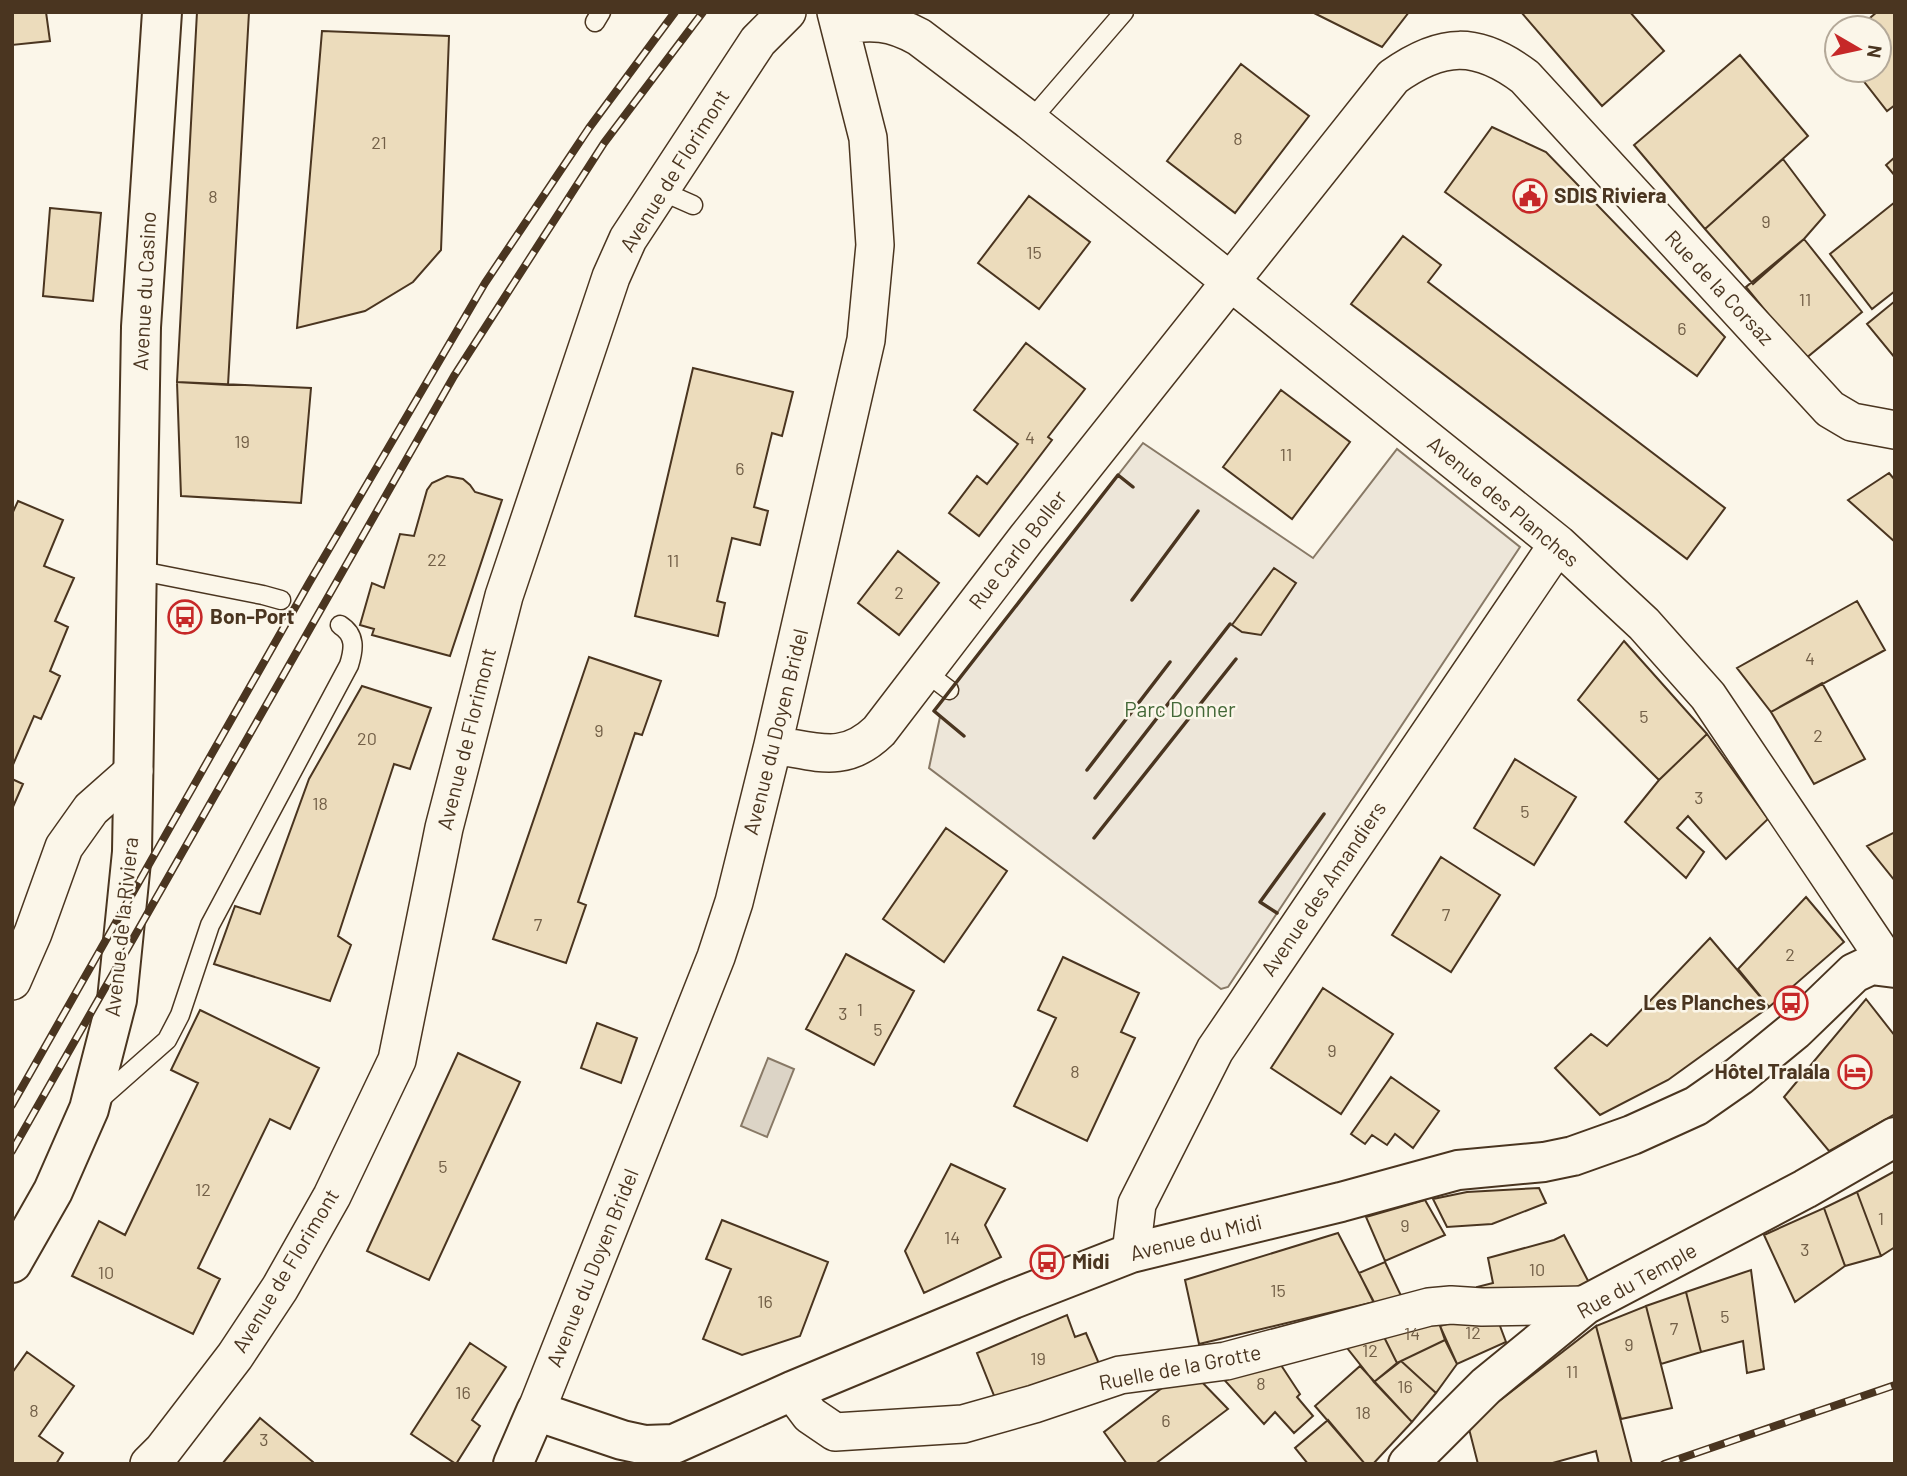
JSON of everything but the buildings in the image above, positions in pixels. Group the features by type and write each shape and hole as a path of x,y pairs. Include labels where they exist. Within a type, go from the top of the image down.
{"street":[{"name":"Avenue du Casino","path":"136,570 141,327 162,12"},
{"name":"Avenue de Florimont","path":"149,1464 163,1450 235,1356 280,1288 332,1196 397,1060 444,828 503,596 611,277 628,239 659,190 758,41 787,12"},
{"name":"Avenue des Planches","path":"839,19 886,22 919,37 1030,121 1558,544 1644,624 1708,696 1893,965"},
{"name":"Avenue du Doyen Bridel","path":"536,1411 716,957 734,902 866,340 875,245 868,138 839,19"},
{"name":"Rue de la Corsaz","path":"1230,283 1394,77 1414,62 1441,52 1466,50 1489,54 1525,77 1830,409 1852,422 1895,430"},
{"name":"Rue Carlo Boller","path":"773,745 828,753 855,750 867,743 936,680 1026,539 1230,283"},
{"name":"Avenue des Amandiers","path":"1131,1254 1137,1204 1214,1050 1558,544"},
{"name":"Avenue de la Riviera","path":"12,1264 53,1191 89,1109 117,1000 132,852 136,570"},
{"path":"12,981 33,933 64,847 91,809 134,771"},
{"name":"Avenue du Midi","path":"536,1411 645,1446 674,1444 792,1391 1013,1299 1131,1254 1458,1170 1544,1162 1573,1156 1632,1135 1696,1106 1739,1076 1795,1030 1854,973 1871,965 1893,965"},
{"name":"Rue du Temple","path":"1408,1464 1486,1386 1585,1305 1805,1189 1895,1138"},
{"name":"Ruelle de la Grotte","path":"792,1391 810,1415 835,1432 963,1424 1120,1375 1226,1361 1429,1307 1585,1305"},
{"path":"513,1464 536,1411"}],"lane":[{"path":"1030,121 1124,12"},
{"path":"659,190 693,205"},
{"path":"136,570 281,600"},
{"path":"89,1109 167,1040 180,1015 210,925 349,665 354,650 352,638 347,629 340,625"}],"green space":[{"name":"Parc Donner","path":"1143,443 1313,558 1397,449 1520,547 1228,987 1221,989 929,768 940,717 934,711"}],"shaded area":[{"path":"768,1058 794,1069 767,1137 741,1126"}],"railway":[{"path":"12,1105 309,583 485,283 589,128 675,12"},
{"path":"12,1151 454,376 604,143 703,12"},
{"path":"1664,1464 1895,1385"}],"wall":[{"path":"964,736 934,711 1118,475 1133,487"},
{"path":"1132,600 1198,511"},
{"path":"1095,798 1230,624"},
{"path":"1094,838 1236,659"},
{"path":"1087,770 1170,662"},
{"path":"1277,913 1260,902 1324,814"}],"place":[{"name":"SDIS Riviera","path":"1530,196"},
{"name":"Bon-Port","path":"185,617"},
{"name":"Les Planches","path":"1791,1003"},
{"name":"Hôtel Tralala","path":"1855,1072"},
{"name":"Midi","path":"1047,1262"}]}
